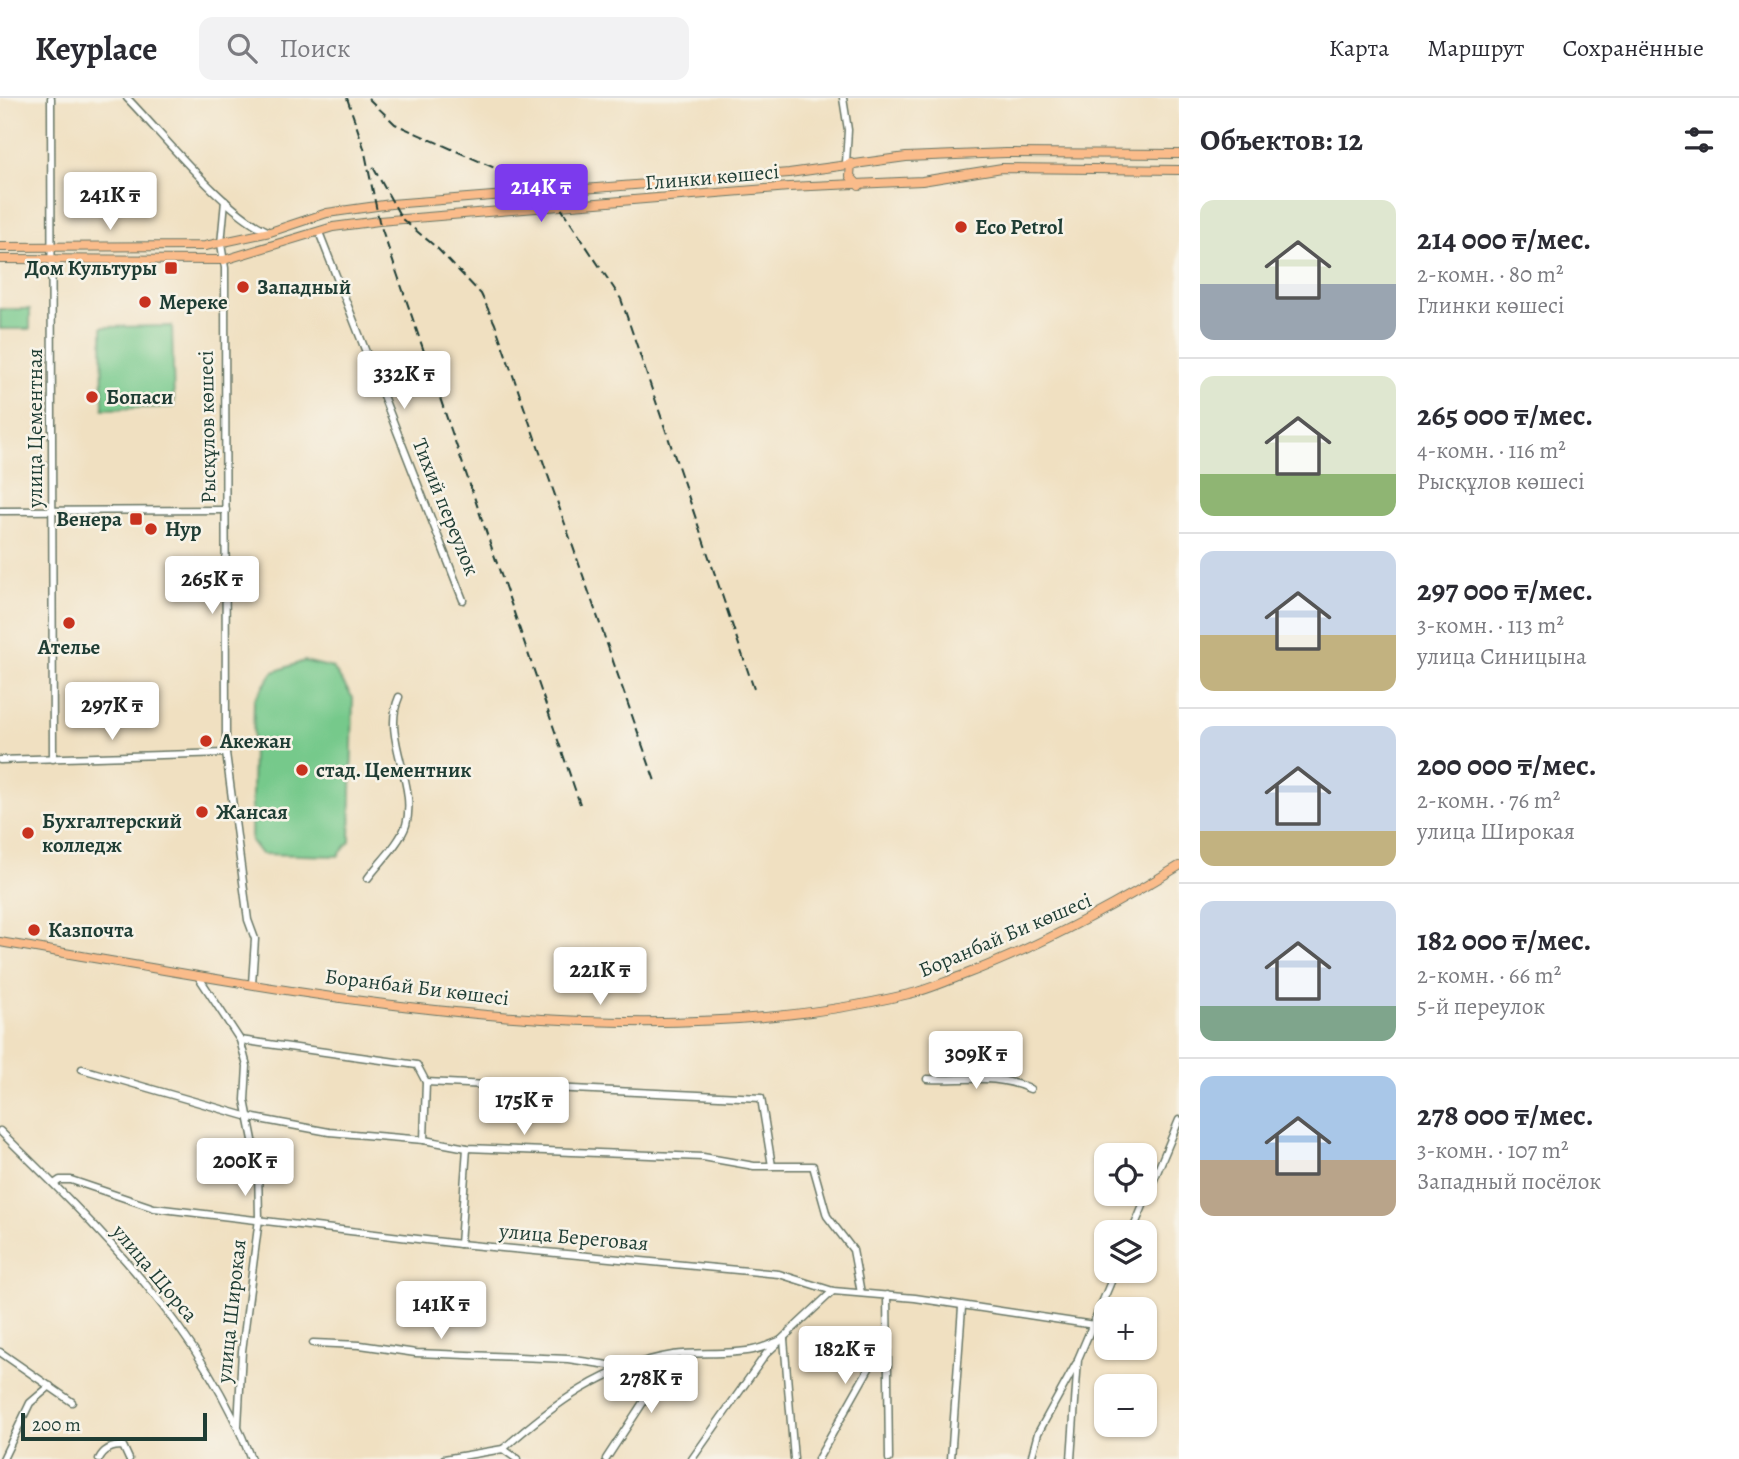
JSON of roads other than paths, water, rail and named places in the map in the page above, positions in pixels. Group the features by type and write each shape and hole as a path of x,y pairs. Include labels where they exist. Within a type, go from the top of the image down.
{"main road":[{"name":"Глинки көшесі","path":"0,247 221,244 335,212 391,204 789,173 848,163 957,156 1179,154"},
{"path":"954,177 959,168 957,156"},
{"path":"848,163 850,176 859,187"},
{"name":"Глинки көшесі","path":"0,259 224,260 339,227 402,219 634,202 789,187 859,187 954,177 1002,168 1179,170"},
{"name":"Боранбай Би көшесі","path":"0,942 198,976 470,1013 635,1023 801,1014 912,994 996,963 1098,916 1179,866"}],"street":[{"name":"улица Цементная","path":"51,98 53,759"},
{"path":"127,98 225,201 251,225 270,232"},
{"path":"843,98 848,130 848,163"},
{"path":"630,185 634,202"},
{"name":"Рысқұлов көшесі","path":"225,201 221,244 224,260 226,753 248,920 255,939 252,984"},
{"path":"335,212 339,227"},
{"name":"Тихий переулок","path":"319,232 463,600"},
{"path":"0,511 226,510"},
{"path":"368,878 405,828 410,805 392,713 399,697"},
{"path":"0,760 226,753"},
{"name":"улица Широкая","path":"198,976 240,1040 247,1066 245,1100 258,1165 259,1219 243,1351 239,1426"},
{"path":"240,1040 417,1065 426,1082 424,1140"},
{"path":"82,1069 249,1117 329,1132 424,1140 467,1148 703,1157 754,1166 813,1166 827,1216 853,1250 862,1293"},
{"path":"927,1079 983,1077 1010,1080 1030,1089"},
{"path":"426,1082 761,1098 772,1166"},
{"path":"1137,1220 1179,1120"},
{"name":"улица Щорса","path":"0,1131 54,1184 152,1294 198,1353 239,1426 251,1459"},
{"path":"460,1244 467,1148"},
{"name":"улица Береговая","path":"54,1184 60,1180 71,1180 154,1208 460,1244 779,1274 833,1291 887,1295 1094,1325"},
{"path":"692,1459 766,1354 833,1291"},
{"path":"887,1295 890,1321 889,1459"},
{"path":"951,1459 962,1307"},
{"path":"818,1459 881,1347 890,1321"},
{"path":"1031,1459 1038,1433 1094,1325"},
{"path":"444,1459 485,1456 503,1449 546,1412 580,1388 622,1367 674,1355 754,1350 784,1339"},
{"path":"784,1339 793,1458"},
{"path":"313,1343 360,1345 416,1353 568,1359 622,1367"},
{"path":"0,1352 72,1402"},
{"path":"606,1459 674,1355"},
{"path":"1071,1459 1078,1359"},
{"path":"3,1459 30,1403 50,1386"},
{"path":"99,1459 107,1449 123,1446 129,1459"},
{"path":"503,1449 517,1459"}],"railway":[{"path":"347,98 364,148 379,221 580,804"},
{"path":"368,98 395,124 506,173 561,208 621,299 754,689"},
{"path":"373,167 402,219 436,247 481,294 495,324 656,784"}],"place":[{"name":"Eco Petrol","path":"961,227"},
{"name":"Дом Культуры","path":"171,268"},
{"name":"Западный","path":"243,287"},
{"name":"Мереке","path":"145,302"},
{"name":"Бопаси","path":"92,397"},
{"name":"Венера","path":"136,519"},
{"name":"Нур","path":"151,529"},
{"name":"Ателье","path":"69,623"},
{"name":"Акежан","path":"206,741"},
{"name":"стад. Цементник","path":"302,770"},
{"name":"Жансая","path":"202,812"},
{"name":"Бухгалтерский колледж","path":"28,833"},
{"name":"Казпочта","path":"34,930"}]}
